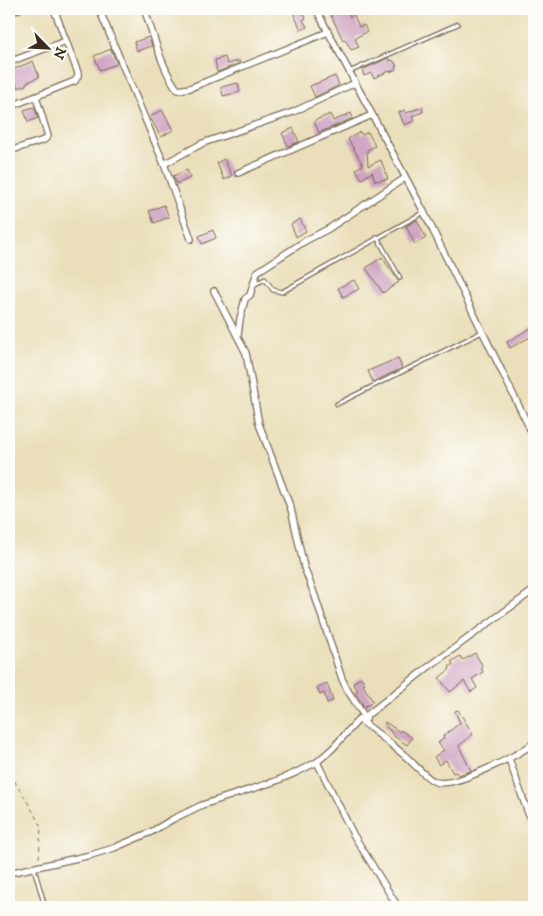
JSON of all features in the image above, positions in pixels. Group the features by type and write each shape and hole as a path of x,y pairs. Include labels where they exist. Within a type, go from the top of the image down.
{"street":[{"path":"9,13 19,9"},
{"path":"9,107 78,79 78,73 54,9"},
{"path":"99,9 164,164 191,239"},
{"path":"144,9 166,69 178,90 190,88 328,32"},
{"path":"316,9 424,212 534,437"},
{"path":"9,62 66,41"},
{"path":"164,164 203,143 293,112 355,83"},
{"path":"9,151 44,140 48,136 36,97"},
{"path":"238,173 372,115"},
{"path":"238,336 245,299 250,295 257,272 305,241 328,229 405,178"},
{"path":"214,291 249,361 259,424 291,509 304,567 342,679 366,719"},
{"path":"366,719 366,716 427,668 534,590"},
{"path":"9,873 114,848 151,832 202,805 276,781 317,762 333,748 359,719 366,719"},
{"path":"359,719 434,782 448,782 479,773 509,760 534,743"},
{"path":"509,760 528,813 534,824"},
{"path":"317,762 353,834 398,907"}],"lane":[{"path":"349,72 458,24"},
{"path":"254,284 266,279 273,290 282,292 424,212"},
{"path":"377,237 400,278"},
{"path":"337,404 483,332"},
{"path":"30,907 45,905 36,867"}],"path":[{"path":"9,766 16,784 41,828 36,867"}],"building":[{"path":"301,9 306,18 303,20 307,27 301,30 293,12"},
{"path":"328,9 347,9 350,17 354,15 359,27 364,25 367,32 355,38 359,47 351,50 345,39 343,40"},
{"path":"149,37 152,46 137,51 134,42"},
{"path":"111,49 117,64 100,70 94,56"},
{"path":"225,57 227,64 239,61 240,63 217,72 215,60"},
{"path":"388,58 390,61 393,60 397,66 395,67 396,69 374,78 371,73 364,76 362,70"},
{"path":"33,61 39,77 18,88 12,70"},
{"path":"335,76 339,85 315,97 310,86"},
{"path":"238,83 240,92 223,96 221,87"},
{"path":"34,107 38,118 28,122 24,110"},
{"path":"422,107 423,112 412,116 414,121 404,125 399,112 405,110 406,113"},
{"path":"162,110 173,130 161,137 150,117"},
{"path":"351,113 353,118 319,133 314,121 330,114 333,121"},
{"path":"293,128 299,142 288,146 282,133"},
{"path":"360,132 362,135 368,132 375,146 367,150 368,166 381,160 388,179 375,181 372,172 362,179 356,169 363,165 348,139"},
{"path":"224,159 232,176 224,180 217,163"},
{"path":"187,170 190,178 177,184 173,176"},
{"path":"164,205 169,217 154,223 149,211"},
{"path":"300,219 306,231 296,237 291,224"},
{"path":"417,220 426,238 415,244 406,226"},
{"path":"213,230 216,238 202,244 199,236"},
{"path":"382,257 399,282 383,293 366,268"},
{"path":"354,280 359,289 343,297 338,288"},
{"path":"534,326 534,335 510,348 507,342"},
{"path":"398,358 402,368 373,382 368,371"},
{"path":"475,653 482,665 483,672 472,679 477,688 471,692 464,681 450,692 439,678 450,669 449,667 453,664 451,662 460,656 463,660"},
{"path":"361,677 365,684 363,685 373,702 364,707 355,692 358,691 353,683"},
{"path":"327,683 333,701 327,703 324,693 320,695 317,688"},
{"path":"458,710 473,734 459,746 471,771 458,775 456,772 453,773 446,760 439,765 434,757 444,750 438,743 444,738 443,736 460,723 455,711"},
{"path":"385,722 412,738 407,745 394,736"}]}
